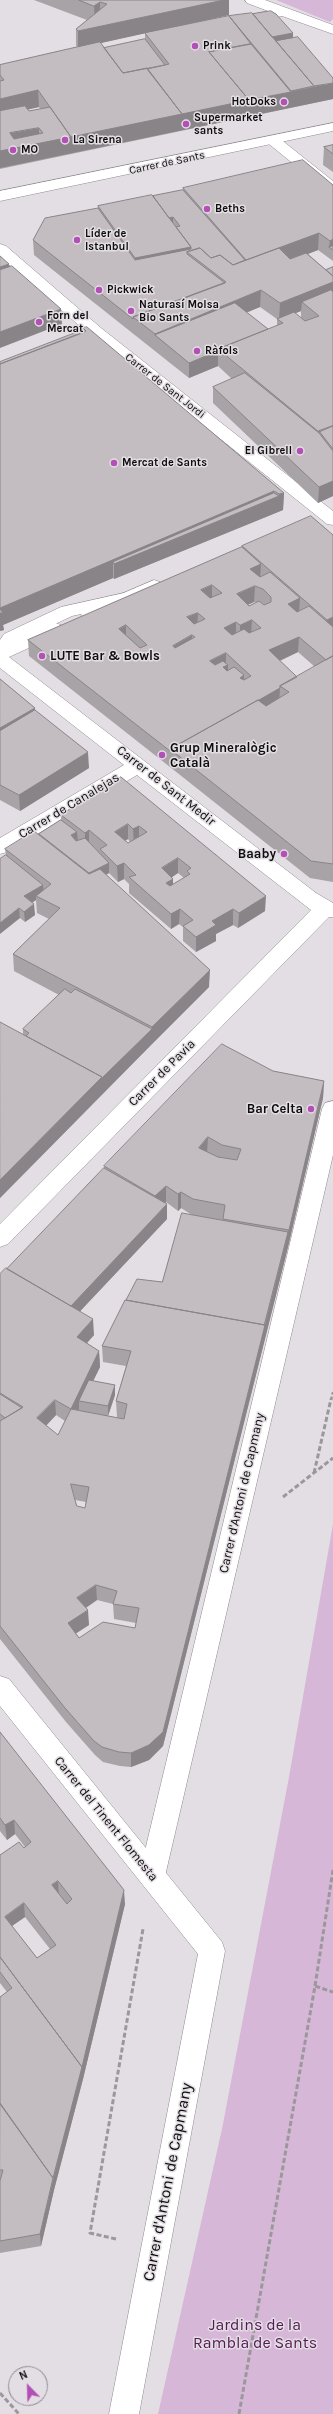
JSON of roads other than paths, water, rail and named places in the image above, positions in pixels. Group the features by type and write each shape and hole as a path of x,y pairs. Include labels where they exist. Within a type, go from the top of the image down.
{"street":[{"path":"252,0 333,30"},
{"path":"232,23 282,12"},
{"name":"Carrer de Sants","path":"0,196 274,141 333,127"},
{"path":"274,141 333,189"},
{"name":"Carrer de Sant Jordi","path":"0,249 88,334 331,516"},
{"path":"305,524 331,516"},
{"path":"1,655 10,638 67,611 124,599 168,581"},
{"name":"Carrer de Sant Medir","path":"1,655 139,764 329,909"},
{"name":"Carrer de Canalejas","path":"0,847 139,764"},
{"name":"Carrer de Pavia","path":"0,1238 329,909"},
{"name":"Carrer d'Antoni de Capmany","path":"152,1876 333,1109"},
{"name":"Carrer del Tinent Flomesta","path":"0,1687 212,1951"},
{"name":"Carrer d'Antoni de Capmany","path":"124,2414 212,1951"}],"place":[{"name":"Prink","path":"195,46"},
{"name":"HotDoks","path":"284,102"},
{"name":"Supermarket sants","path":"186,124"},
{"name":"La Sirena","path":"65,140"},
{"name":"MO","path":"13,150"},
{"name":"Beths","path":"207,209"},
{"name":"Líder de Istanbul","path":"77,240"},
{"name":"Pickwick","path":"99,290"},
{"name":"Naturasí Molsa Bio Sants","path":"131,311"},
{"name":"Forn del Mercat","path":"39,322"},
{"name":"Ràfols","path":"197,351"},
{"name":"El Gibrell","path":"300,451"},
{"name":"Mercat de Sants","path":"114,463"},
{"name":"LUTE Bar & Bowls","path":"42,656"},
{"name":"Grup Mineralògic Català","path":"162,755"},
{"name":"Baaby","path":"284,854"},
{"name":"Bar Celta","path":"311,1109"}],"park label":[{"name":"Jardins de la Rambla de Sants","path":"255,2334"}]}
